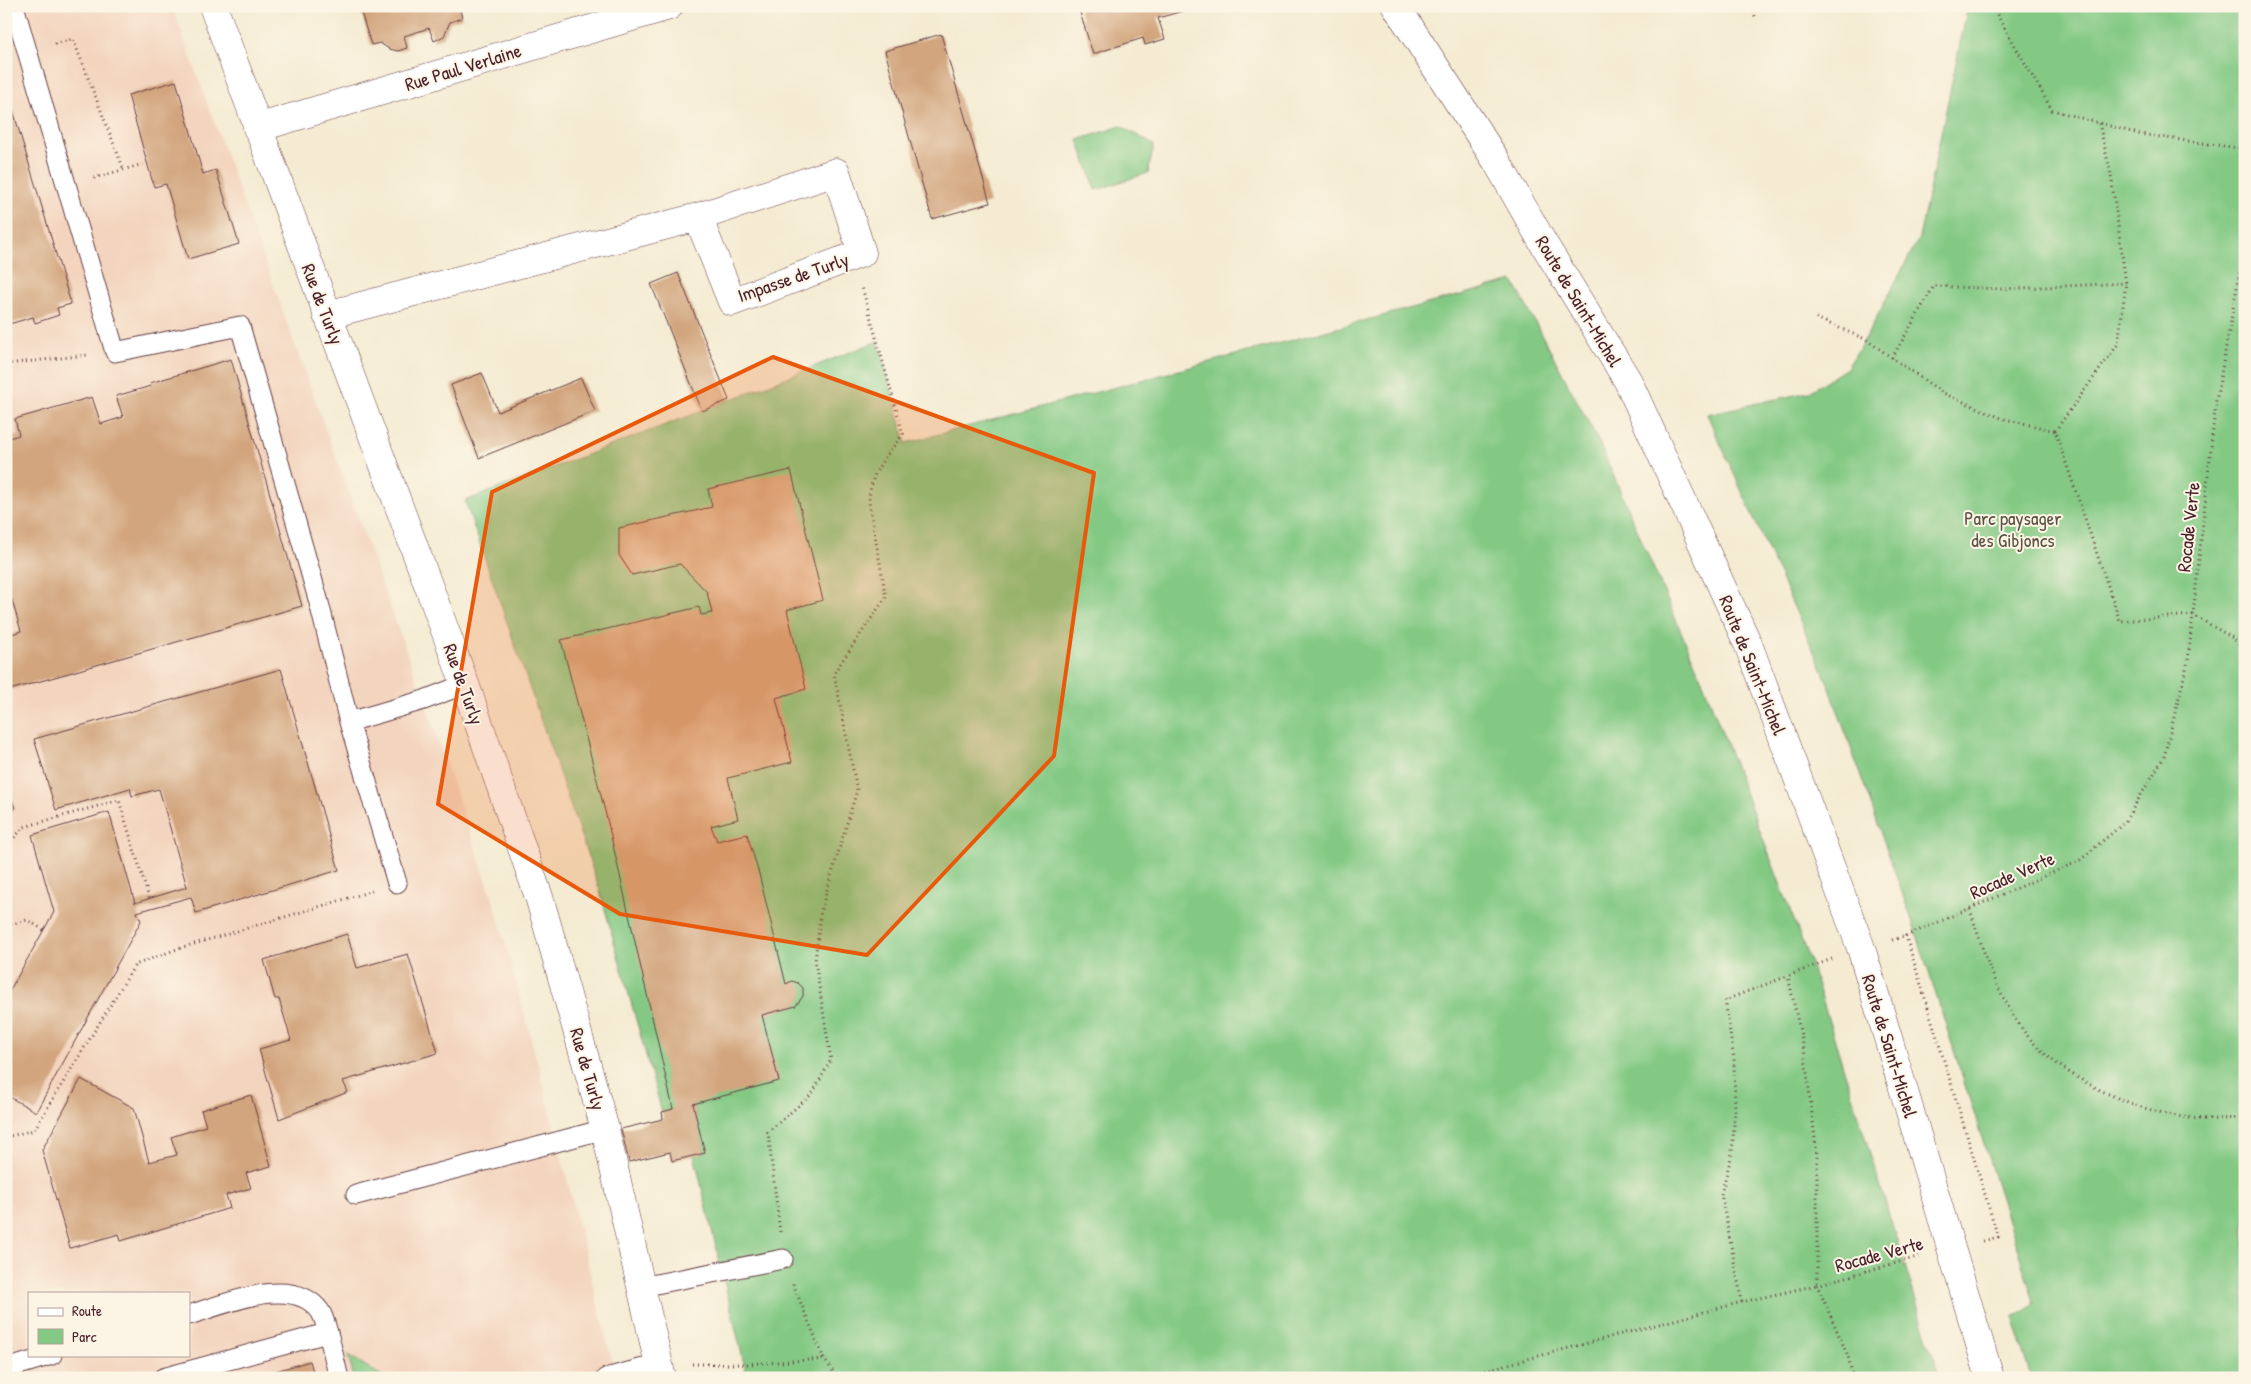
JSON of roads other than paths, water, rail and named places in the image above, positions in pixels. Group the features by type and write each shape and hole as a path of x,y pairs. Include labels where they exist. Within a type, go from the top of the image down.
{"street":[{"name":"Rue de Turly","path":"213,6 465,684 540,900 605,1129 660,1371"},
{"name":"Rue Paul Verlaine","path":"258,128 669,6"},
{"name":"Route de Saint-Michel","path":"1396,6 1497,162 1542,241 1628,381 1748,644 1861,948 1990,1378"},
{"name":"Impasse de Turly","path":"327,315 698,217 836,172 862,253 732,302 698,217"}],"lane":[{"path":"14,6 115,352 240,326 318,598 349,722 396,883"},
{"path":"349,722 424,700 465,684"},
{"path":"356,1195 605,1129"},
{"path":"641,1287 783,1259"},
{"path":"190,1315 262,1294 286,1292 307,1300 320,1311 339,1378"},
{"path":"163,1378 327,1333"},
{"path":"6,1369 49,1356"},
{"path":"606,1378 660,1371"}],"park label":[{"name":"Parc paysager des Gibjoncs","path":"2013,529"}]}
